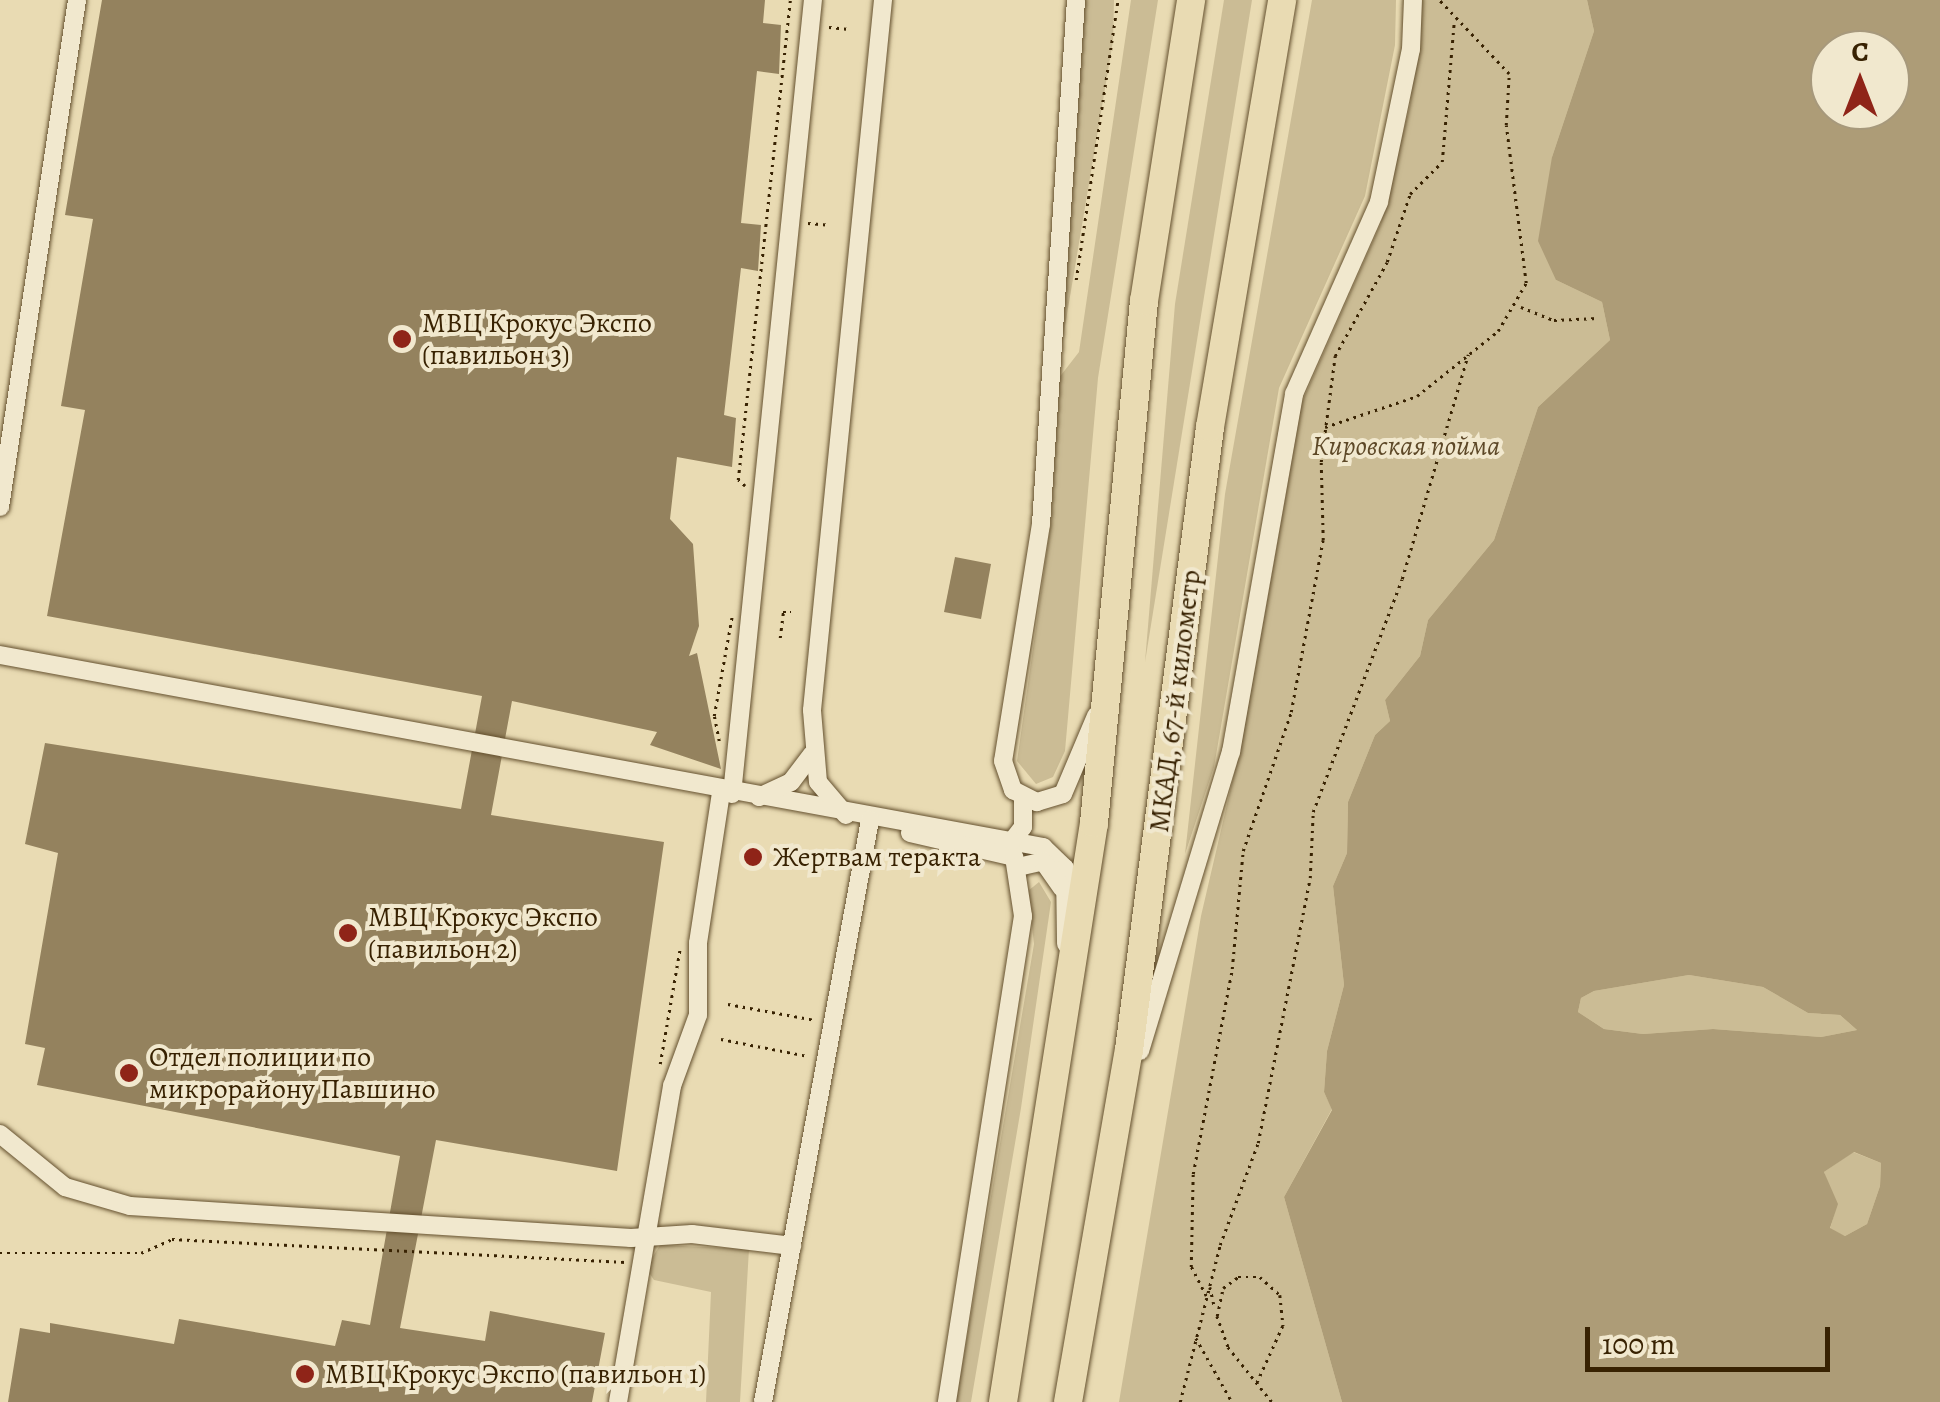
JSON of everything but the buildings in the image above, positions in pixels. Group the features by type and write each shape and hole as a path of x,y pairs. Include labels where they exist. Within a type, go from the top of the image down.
{"highway":[{"path":"1003,1402 1073,978 1157,190 1191,0"},
{"name":"МКАД, 67-й километр","path":"1068,1402 1105,1192 1210,427 1282,0"}],"street":[{"path":"0,507 76,0"},
{"path":"618,1402 672,1086 698,1015 698,943 734,795 814,0"},
{"path":"848,817 818,782 812,754 883,0"},
{"path":"1076,0 1040,543 1004,761 1007,780 1023,797 1050,801 1070,788 1107,682"},
{"path":"1105,1192 1231,752 1299,375 1380,202 1402,102 1413,0"},
{"path":"0,655 848,817 1012,841 1060,858 1073,978"},
{"path":"734,795 780,791 812,754"},
{"path":"1012,841 1023,827 1023,797"},
{"path":"763,1402 870,820"},
{"path":"893,822 921,839 1010,855 1018,866 1023,916 947,1402"},
{"path":"1018,866 1033,859 1049,865 1066,898"},
{"path":"0,1134 65,1187 130,1206 792,1246"}],"path":[{"path":"756,496 738,480 790,0"},
{"path":"1075,290 1118,0"},
{"path":"1325,428 1417,396 1520,306 1526,268 1506,125 1513,86 1439,0"},
{"path":"1206,1296 1190,1267 1192,1174 1232,969 1242,851 1291,712 1323,540 1325,428 1336,356 1387,262 1410,194 1442,162 1454,21"},
{"path":"1520,306 1554,320 1598,318"},
{"path":"1180,1402 1209,1282 1258,1142 1310,878 1313,812 1402,579 1468,355"},
{"path":"720,750 714,716 735,600"},
{"path":"780,638 783,612 790,612"},
{"path":"657,1083 682,938"},
{"path":"728,1004 823,1021"},
{"path":"721,1039 815,1057"},
{"path":"0,1253 141,1253 172,1238 626,1262"},
{"path":"1217,1316 1223,1288 1238,1278 1260,1278 1280,1295 1284,1326 1257,1383"},
{"path":"1209,1282 1228,1348 1272,1402"},
{"path":"1195,1337 1232,1402"}],"green space":[{"path":"1081,0 1114,0 1113,41 1060,356"},
{"path":"1131,0 1158,0 1098,378 1065,751 1053,777 1036,784 1017,761 1051,522 1058,379 1079,352"},
{"path":"1224,0 1252,0 1145,662 1175,304"},
{"path":"1312,0 1396,0 1395,45 1365,196 1279,388 1214,767 1185,854 1225,494"},
{"name":"Кировская пойма","path":"1421,0 1587,0 1594,31 1552,157 1556,280 1602,302 1610,340 1538,407 1494,540 1428,620 1420,656 1385,700 1390,721 1375,735 1348,802 1347,853 1333,886 1344,985 1327,1051 1324,1092 1332,1109 1284,1197 1342,1402 1119,1402 1201,916 1238,757 1298,411 1381,223 1410,105"},
{"path":"1039,882 1051,902 1021,1108 971,1402 956,1402 1034,944 1028,891"},
{"path":"1689,975 1763,987 1808,1013 1840,1015 1857,1030 1821,1037 1713,1029 1643,1034 1604,1029 1578,1012 1581,998 1594,991"},
{"path":"1853,1152 1881,1163 1880,1186 1867,1224 1845,1236 1830,1229 1836,1208 1824,1172"},
{"path":"660,1245 749,1249 740,1402 706,1402 711,1292 654,1280 646,1268"}],"shaded area":[{"path":"1587,0 1940,0 1940,1402 1342,1402 1284,1197 1332,1110 1324,1092 1327,1051 1344,985 1333,886 1347,853 1348,802 1375,735 1390,721 1385,700 1420,656 1428,620 1494,540 1538,407 1610,340 1602,302 1556,280 1538,241 1552,157 1594,31","holes":["1689,975 1763,987 1808,1013 1840,1015 1857,1030 1821,1037 1713,1029 1643,1034 1604,1029 1578,1012 1581,998 1594,991","1854,1152 1881,1163 1880,1186 1867,1224 1845,1236 1830,1228 1838,1204 1824,1172"]}],"place":[{"name":"МВЦ Крокус Экспо (павильон 3)","path":"402,339"},
{"name":"Жертвам теракта","path":"753,857"},
{"name":"МВЦ Крокус Экспо (павильон 2)","path":"348,933"},
{"name":"Отдел полиции по микрорайону Павшино","path":"129,1073"},
{"name":"МВЦ Крокус Экспо (павильон 1)","path":"305,1374"}]}
